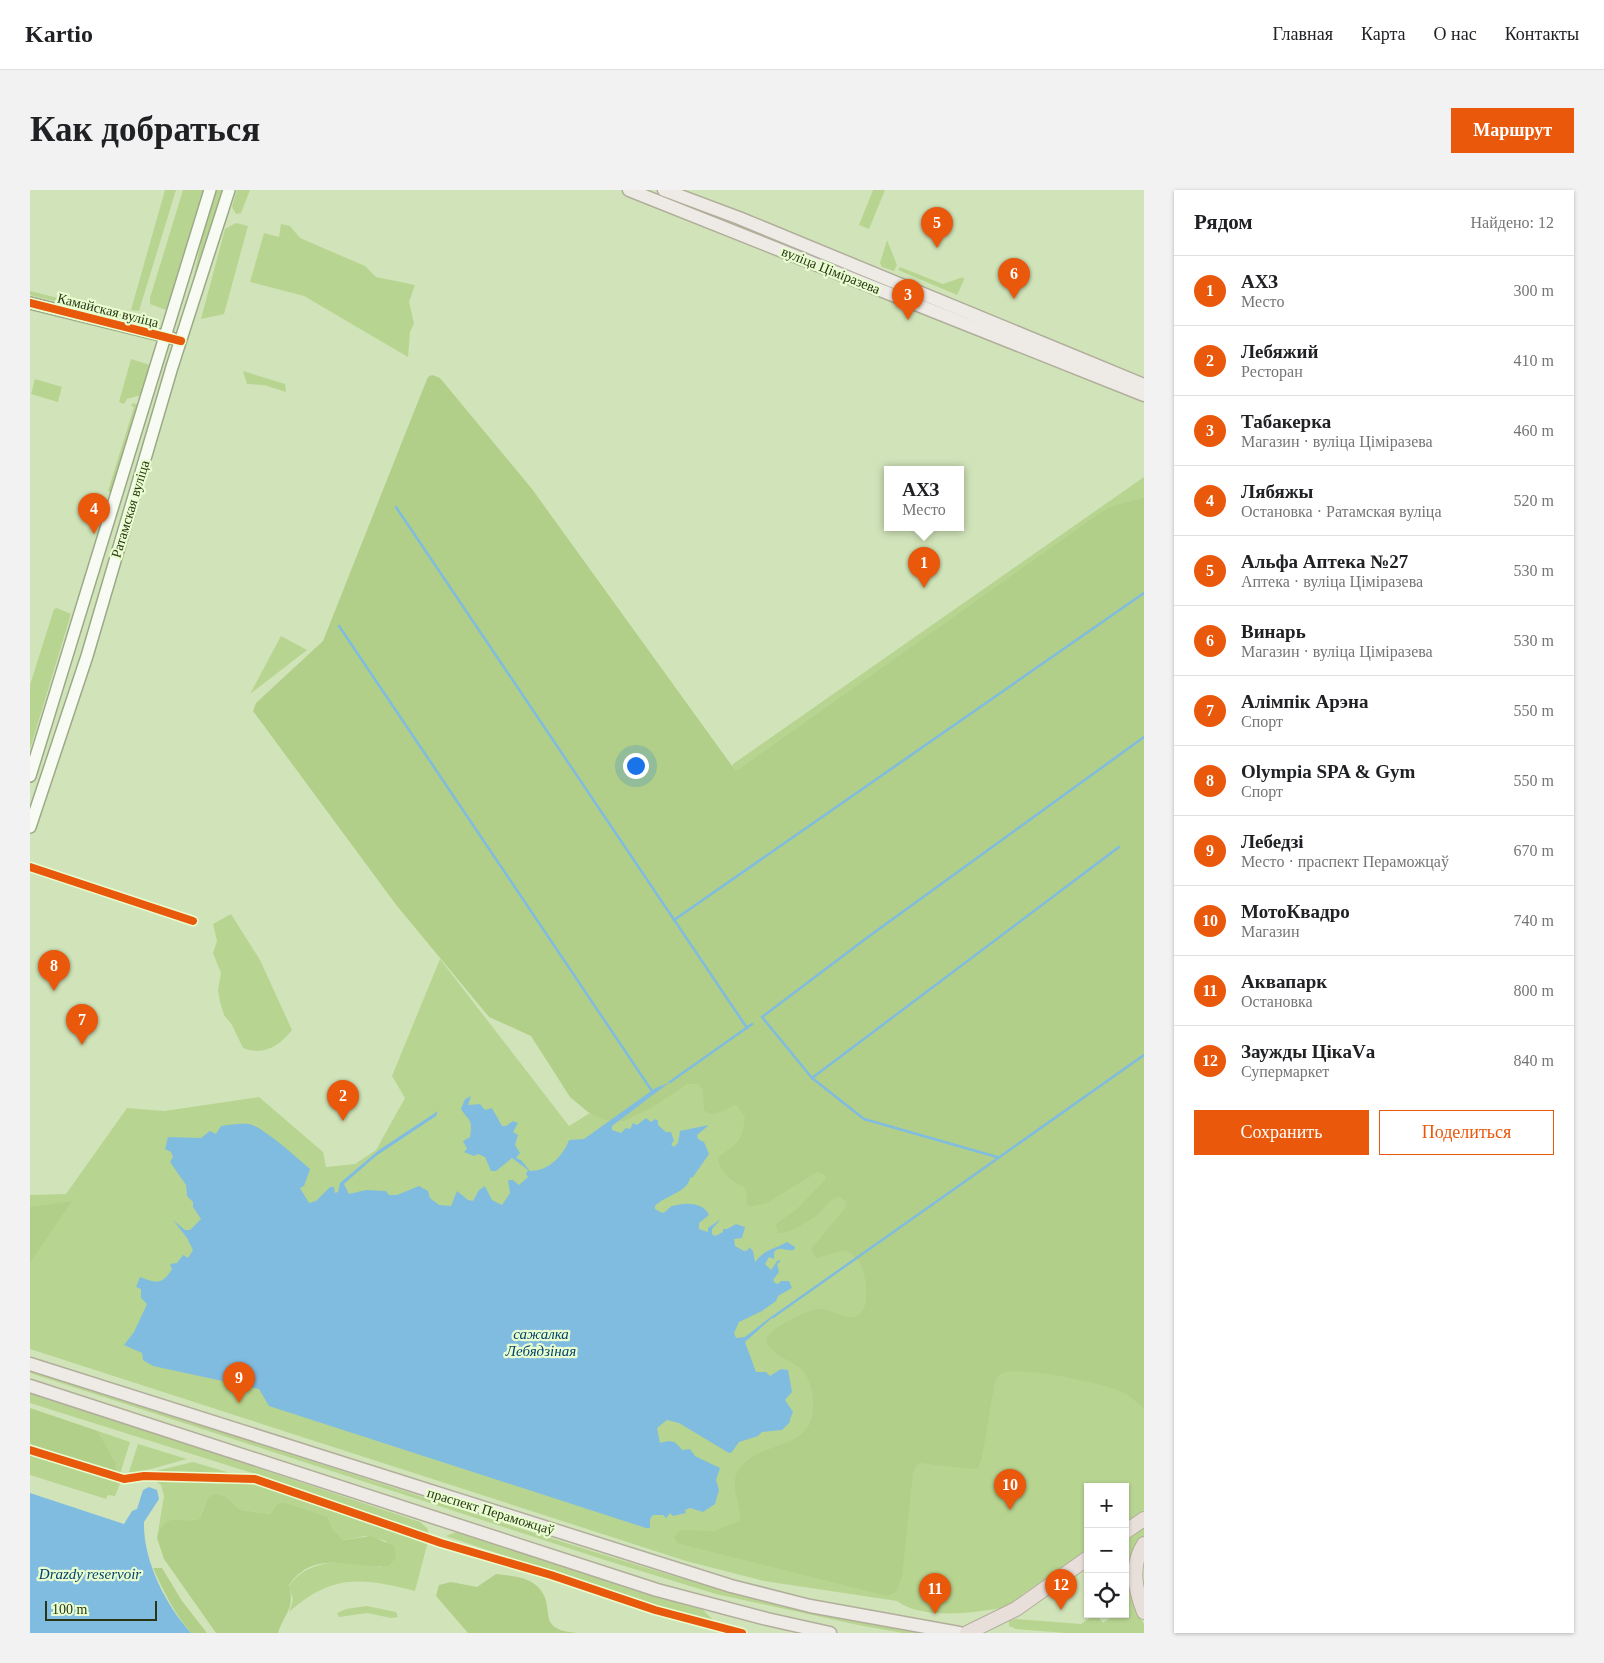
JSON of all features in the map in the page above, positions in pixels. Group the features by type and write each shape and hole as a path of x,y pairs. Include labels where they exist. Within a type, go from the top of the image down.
{"highway":[{"path":"1129,1529 1144,1519"},
{"path":"1144,1544 1136,1560 1135,1573 1137,1592 1144,1612"},
{"path":"967,1633 1016,1609 1084,1561"}],"main road":[{"name":"Ратамская вуліца","path":"30,776 210,190"},
{"name":"Ратамская вуліца","path":"30,827 86,656 181,340 229,190"},
{"name":"вуліца Ціміразева","path":"629,190 1144,395"},
{"name":"вуліца Ціміразева","path":"664,190 739,218 1144,384"},
{"name":"Камайская вуліца","path":"30,303 181,340"},
{"name":"праспект Пераможцаў","path":"30,1364 731,1586 810,1606 959,1633"},
{"name":"праспект Пераможцаў","path":"30,1386 658,1590 767,1619 830,1633"}],"street":[{"path":"30,867 193,921"}],"green space":[{"path":"165,190 176,190 139,311 131,310"},
{"path":"183,190 203,190 166,310 150,304 150,298"},
{"path":"217,190 223,190 196,281 193,281 202,237"},
{"path":"237,190 250,190 241,213 236,214 232,207"},
{"path":"873,190 885,190 869,229 859,225"},
{"path":"236,223 248,226 224,314 201,319 225,229"},
{"path":"281,224 290,226 300,238 365,266 376,277 415,285 409,302 414,323 410,332 408,357 304,296 250,282 264,233 279,237"},
{"path":"887,240 897,265 894,271 882,267 880,263"},
{"path":"900,267 943,284 963,277 964,280 957,295 898,270"},
{"path":"30,291 137,318 136,321 30,295"},
{"path":"131,359 150,365 142,395 127,399 124,404 119,402"},
{"path":"243,371 285,384 286,392 264,385 247,384"},
{"path":"432,375 440,378 532,489 735,770 738,770 1100,513 1112,506 1144,498 1144,1409 1125,1393 1098,1384 1062,1376 1027,1372 1013,1371 1000,1374 995,1381 982,1457 978,1468 972,1469 920,1463 916,1466 913,1473 902,1577 896,1592 887,1596 677,1543 674,1537 681,1530 714,1531 739,1521 735,1479 743,1464 753,1456 788,1442 807,1429 812,1418 813,1403 808,1378 799,1367 772,1350 768,1346 767,1340 769,1335 778,1327 809,1312 821,1309 841,1316 854,1317 860,1314 864,1308 866,1284 862,1268 857,1259 846,1250 816,1258 811,1249 846,1207 846,1202 840,1197 836,1198 816,1216 802,1225 787,1232 778,1233 776,1224 797,1209 826,1179 824,1174 817,1172 767,1203 749,1207 744,1187 730,1179 723,1172 718,1157 738,1141 745,1116 736,1105 716,1114 708,1113 704,1110 703,1090 698,1084 687,1084 653,1107 624,1121 605,1120 588,1112 570,1097 531,1036 489,1017 397,906 253,711 256,703 323,641 423,389 428,377"},
{"path":"35,379 62,387 58,402 31,394"},
{"path":"133,403 139,405 112,493 108,491 134,407 131,406"},
{"path":"1144,477 1144,1510 1129,1520 1129,1483 1084,1483 1084,1552 1023,1594 1005,1611 1001,1608 976,1612 933,1613 908,1607 897,1601 764,1581 686,1561 30,1349 30,1195 66,1194 127,1108 164,1111 259,1097 323,1152 326,1167 355,1164 376,1150 405,1098 392,1076 440,959 569,1126 744,1018 684,923 733,764"},
{"path":"57,608 71,614 30,749 30,685 54,609"},
{"path":"281,636 307,650 250,694"},
{"path":"231,914 260,960 292,1030 282,1041 264,1050 258,1051 243,1048 232,1025 224,1015 220,1002 218,990 221,973 213,953 217,941 213,924"},
{"path":"72,1201 30,1263 30,1207"},
{"path":"30,1369 654,1570 815,1613 925,1633 903,1633 858,1625 716,1594 608,1561 30,1373"},
{"path":"30,1392 420,1522 427,1528 429,1534 258,1475 30,1403"},
{"path":"30,1408 98,1431 116,1463 117,1473 30,1444"},
{"path":"98,1431 130,1442 120,1474 117,1473 116,1463"},
{"path":"138,1444 187,1459 133,1474 129,1472"},
{"path":"30,1452 121,1481 115,1496 108,1495 106,1499 30,1475"},
{"path":"193,1462 237,1475 147,1473"},
{"path":"149,1477 254,1480 346,1515 428,1541 415,1591 380,1583 349,1582 320,1590 289,1612 293,1600 289,1586 297,1576 319,1565 331,1563 344,1562 381,1567 386,1541 365,1536 343,1540 333,1529 327,1516 283,1502 277,1504 270,1514 241,1510 226,1497 205,1505 200,1518 170,1523 165,1526 157,1538 164,1496 161,1485"},
{"path":"214,1494 226,1497 241,1510 270,1514 277,1504 283,1502 327,1516 333,1529 343,1540 371,1536 394,1546 396,1558 388,1566 335,1563 310,1567 299,1574 289,1585 291,1593 290,1605 278,1633 216,1633 164,1559 157,1538 160,1529 169,1521 200,1518 208,1498"},
{"path":"1144,1528 1144,1536 1133,1553 1129,1569 1129,1539"},
{"path":"459,1531 703,1610 715,1622 637,1601 446,1536"},
{"path":"153,1568 162,1568 182,1601 207,1633 191,1633 174,1610"},
{"path":"496,1574 518,1577 533,1583 543,1594 550,1622 563,1631 577,1633 468,1633 436,1596 439,1585 451,1582 477,1587"},
{"path":"1129,1589 1137,1613 1144,1624 1144,1633 1065,1633 1016,1629 1009,1626 1009,1621 1016,1619 1081,1624 1090,1618 1099,1618 1103,1623 1110,1618 1129,1618"},
{"path":"367,1606 396,1612 398,1617 391,1618 367,1613 339,1617 337,1613 346,1609"}],"water":[{"name":"сажалка Лебядзіная","path":"670,1082 612,1126 612,1130 621,1133 626,1128 630,1129 633,1123 637,1125 646,1118 651,1122 655,1119 658,1121 658,1125 666,1132 671,1132 674,1141 671,1144 674,1147 678,1143 680,1131 709,1125 697,1135 698,1139 704,1142 709,1154 685,1187 659,1202 655,1209 662,1213 672,1206 698,1205 709,1215 699,1223 699,1229 708,1232 708,1228 721,1219 712,1229 712,1234 715,1236 723,1232 723,1229 736,1224 745,1227 742,1238 734,1239 735,1246 744,1251 748,1250 749,1247 753,1251 755,1262 767,1252 787,1242 795,1247 794,1250 776,1250 774,1252 774,1259 769,1257 765,1264 771,1270 778,1260 781,1261 777,1264 779,1272 773,1280 778,1284 781,1281 789,1281 792,1288 778,1296 776,1301 762,1311 739,1322 734,1333 736,1338 745,1337 773,1317 745,1342 756,1372 766,1372 770,1376 781,1369 788,1370 792,1392 785,1400 793,1412 790,1422 782,1430 762,1432 758,1436 739,1442 732,1452 729,1453 679,1423 667,1420 657,1428 660,1443 670,1441 677,1444 682,1450 690,1449 695,1456 720,1468 716,1480 719,1490 715,1504 703,1512 690,1508 685,1510 686,1513 673,1516 670,1513 666,1518 663,1515 653,1515 650,1519 650,1528 646,1528 269,1406 259,1389 153,1366 143,1360 142,1353 124,1345 134,1332 147,1304 141,1298 141,1289 136,1287 140,1277 154,1282 161,1281 172,1269 170,1264 177,1263 183,1255 188,1258 193,1250 187,1238 173,1220 185,1230 190,1230 201,1219 193,1207 193,1202 187,1196 186,1185 170,1162 173,1157 171,1152 165,1149 168,1137 201,1138 210,1131 216,1134 221,1126 248,1124 254,1126 279,1143 310,1169 304,1186 300,1188 309,1203 316,1201 330,1187 334,1187 335,1193 338,1192 340,1183 379,1150 438,1111 436,1116 376,1156 344,1184 349,1194 366,1190 386,1191 389,1195 397,1195 419,1186 428,1191 430,1198 439,1205 451,1206 457,1191 468,1200 473,1201 479,1190 485,1186 492,1200 502,1205 510,1193 508,1180 513,1180 519,1185 528,1177 526,1174 528,1170 512,1158 496,1171 491,1171 485,1157 478,1154 474,1156 464,1152 467,1149 463,1141 470,1137 471,1126 470,1121 461,1109 465,1099 471,1096 468,1105 480,1104 485,1110 492,1108 502,1126 506,1126 513,1121 518,1123 513,1132 518,1135 515,1145 520,1153 516,1158 521,1160 530,1171 549,1165 563,1152 569,1140 584,1139 654,1089"},
{"name":"Drazdy reservoir","path":"149,1487 157,1490 159,1499 144,1522 147,1552 165,1596 191,1633 30,1633 30,1493 124,1524 132,1511 137,1509 143,1490"}],"waterway":[{"path":"396,507 747,1028"},
{"path":"674,920 1144,593"},
{"path":"339,626 652,1091"},
{"path":"997,1157 864,1119 812,1078 762,1017 868,937 1144,737"},
{"path":"812,1078 1119,847"},
{"path":"670,1082 752,1024"},
{"path":"773,1317 1144,1055"}],"cycle path":[{"path":"30,303 181,341"},
{"path":"30,867 193,921"},
{"path":"30,1450 124,1479 144,1476 255,1479 441,1543 551,1575 655,1610 742,1633"}],"place":[{"name":"Альфа Аптека №27","path":"937,248"},
{"name":"Винарь","path":"1014,299"},
{"name":"Табакерка","path":"908,320"},
{"name":"Лябяжы","path":"94,534"},
{"name":"АХЗ","path":"924,588"},
{"name":"Olympia SPA & Gym","path":"54,991"},
{"name":"Алімпік Арэна","path":"82,1045"},
{"name":"Лебяжий","path":"343,1121"},
{"name":"Лебедзі","path":"239,1403"},
{"name":"МотоКвадро","path":"1010,1510"},
{"name":"Заужды ЦікаVа","path":"1061,1610"},
{"name":"Аквапарк","path":"935,1614"}]}
